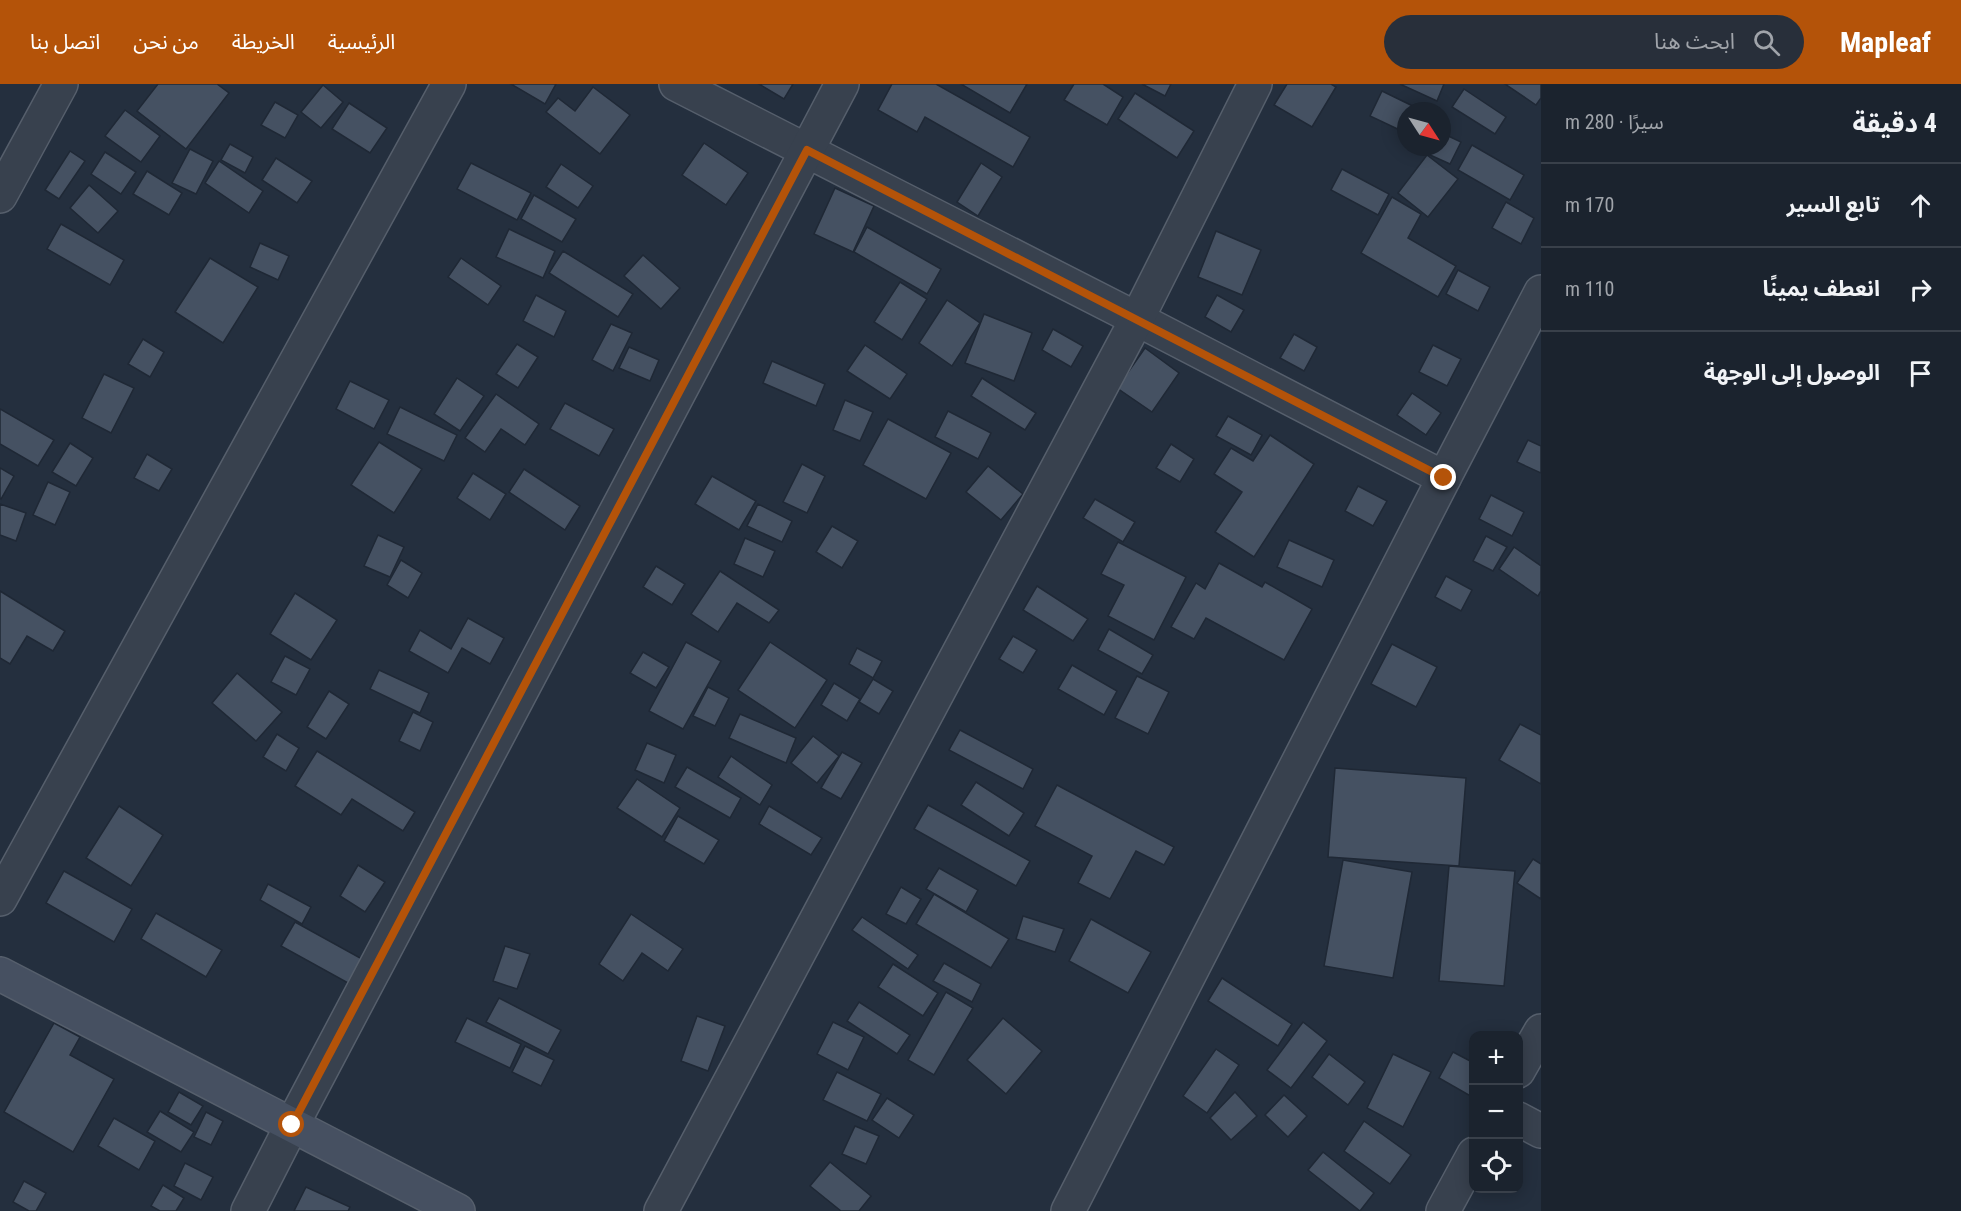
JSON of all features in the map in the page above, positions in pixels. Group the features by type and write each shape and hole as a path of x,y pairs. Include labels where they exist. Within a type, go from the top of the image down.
{"street":[{"path":"0,196 60,84"},
{"path":"0,899 449,84"},
{"path":"676,84 1444,478"},
{"path":"248,1211 842,84"},
{"path":"661,1211 1137,319 1255,84"},
{"path":"1068,1211 1541,292"},
{"path":"0,974 458,1211"},
{"path":"1523,1062 1541,1031"},
{"path":"1523,1122 1541,1131"},
{"path":"1443,1211 1469,1162"}],"building":[{"path":"158,84 217,84 229,93 186,149 137,111"},
{"path":"511,84 556,84 545,104"},
{"path":"759,84 793,84 784,99"},
{"path":"892,84 936,84 1030,137 1013,167 925,117 917,132 878,110"},
{"path":"961,84 1027,84 1010,113"},
{"path":"1074,84 1103,84 1123,97 1107,125 1064,100"},
{"path":"1142,84 1171,84 1165,96"},
{"path":"1287,84 1331,84 1336,87 1312,127 1274,105"},
{"path":"1400,84 1444,84 1437,101"},
{"path":"1505,84 1541,84 1541,98 1536,105"},
{"path":"323,85 343,102 321,128 301,112"},
{"path":"593,87 630,115 600,154 546,112 558,98 575,111"},
{"path":"1464,89 1506,117 1495,134 1452,107"},
{"path":"1382,91 1405,102 1397,102 1397,129 1370,116"},
{"path":"1135,93 1194,131 1177,158 1118,119"},
{"path":"275,102 298,115 285,138 261,125"},
{"path":"349,103 387,128 370,153 332,129"},
{"path":"125,110 160,136 141,162 105,136"},
{"path":"1451,137 1461,142 1450,164 1432,156 1451,156"},
{"path":"704,143 748,173 726,205 682,175"},
{"path":"230,144 253,157 245,173 221,160"},
{"path":"1472,145 1524,175 1510,200 1458,170"},
{"path":"190,149 213,161 196,194 172,183"},
{"path":"70,151 85,161 59,199 45,190"},
{"path":"105,152 136,172 121,194 91,174"},
{"path":"1426,156 1458,179 1428,217 1398,193"},
{"path":"276,158 312,181 297,203 262,180"},
{"path":"219,161 263,191 249,213 205,183"},
{"path":"471,163 531,193 517,220 457,189"},
{"path":"981,163 1002,177 978,216 957,202"},
{"path":"561,164 593,186 578,208 546,187"},
{"path":"1342,169 1389,194 1378,215 1331,190"},
{"path":"147,171 182,193 169,215 133,194"},
{"path":"89,185 118,211 98,233 70,208"},
{"path":"835,188 874,206 853,252 814,234"},
{"path":"534,195 576,219 562,242 521,219"},
{"path":"1392,197 1421,214 1408,238 1456,266 1438,297 1361,253"},
{"path":"1506,202 1534,218 1521,244 1492,228"},
{"path":"61,224 124,260 110,285 47,249"},
{"path":"867,227 941,269 927,294 854,252"},
{"path":"509,229 555,251 543,278 496,257"},
{"path":"1216,231 1261,250 1242,295 1198,277"},
{"path":"260,243 289,256 278,280 250,267"},
{"path":"563,251 633,294 618,317 549,273"},
{"path":"643,255 680,288 661,309 624,276"},
{"path":"210,258 258,287 223,343 175,312"},
{"path":"461,258 501,286 488,305 448,277"},
{"path":"1458,270 1490,287 1478,311 1446,294"},
{"path":"900,282 927,299 902,340 874,322"},
{"path":"536,295 566,311 554,337 523,321"},
{"path":"1217,295 1244,310 1231,332 1205,317"},
{"path":"947,300 980,323 952,366 919,343"},
{"path":"984,314 1032,333 1014,381 965,363"},
{"path":"611,324 632,333 613,371 592,360"},
{"path":"1053,329 1083,346 1071,367 1042,350"},
{"path":"1294,334 1317,347 1304,371 1280,358"},
{"path":"143,339 164,352 150,377 128,364"},
{"path":"517,344 538,357 518,388 496,374"},
{"path":"865,345 907,374 890,399 847,371"},
{"path":"1433,345 1461,359 1447,386 1419,372"},
{"path":"629,347 659,360 650,381 619,368"},
{"path":"1145,348 1179,373 1152,412 1117,388"},
{"path":"772,361 825,384 816,406 763,383"},
{"path":"104,374 134,388 111,433 82,418"},
{"path":"457,378 484,396 460,431 434,414"},
{"path":"982,378 1036,413 1025,430 971,396"},
{"path":"350,381 389,400 374,429 336,409"},
{"path":"1412,393 1441,413 1426,435 1397,415"},
{"path":"496,394 539,424 525,445 501,429 485,452 465,438"},
{"path":"845,400 873,412 860,441 833,430"},
{"path":"565,403 614,429 599,456 550,429"},
{"path":"400,407 457,435 444,461 387,434"},
{"path":"0,409 54,440 38,466 0,444"},
{"path":"948,411 991,433 978,459 935,437"},
{"path":"1228,416 1262,435 1251,455 1216,436"},
{"path":"888,419 951,453 926,499 863,465"},
{"path":"1270,435 1314,464 1254,557 1215,532 1242,492 1214,474 1231,448 1253,461"},
{"path":"1528,440 1541,446 1541,473 1517,462"},
{"path":"379,442 422,469 394,513 351,485"},
{"path":"70,443 93,458 76,486 52,472"},
{"path":"1171,444 1194,459 1180,482 1156,468"},
{"path":"147,454 172,469 159,491 134,478"},
{"path":"802,464 825,476 807,513 783,502"},
{"path":"988,466 1023,494 1001,520 966,492"},
{"path":"0,468 14,476 1,499 0,498"},
{"path":"524,469 580,506 565,530 509,492"},
{"path":"473,473 506,494 490,520 457,498"},
{"path":"712,476 756,501 739,530 695,504"},
{"path":"48,482 70,492 55,525 33,515"},
{"path":"1358,486 1387,501 1373,526 1345,511"},
{"path":"1491,495 1524,512 1512,536 1479,519"},
{"path":"1095,499 1135,522 1123,542 1083,518"},
{"path":"0,504 26,513 16,541 0,535"},
{"path":"758,504 792,521 782,542 747,526"},
{"path":"832,526 858,541 842,568 816,552"},
{"path":"378,535 404,547 390,577 364,566"},
{"path":"1486,536 1507,547 1493,571 1473,561"},
{"path":"745,538 775,551 763,577 734,564"},
{"path":"1289,540 1334,560 1322,587 1277,567"},
{"path":"1118,542 1186,577 1154,640 1108,616 1124,585 1101,574"},
{"path":"1514,547 1541,566 1541,591 1538,596 1499,569"},
{"path":"401,560 422,573 408,598 387,585"},
{"path":"1219,563 1262,587 1265,582 1312,609 1284,660 1206,618 1194,639 1171,627 1196,583 1205,589"},
{"path":"656,566 685,584 672,605 643,587"},
{"path":"720,571 779,610 769,623 737,603 718,632 691,614"},
{"path":"1446,576 1472,590 1461,611 1435,597"},
{"path":"1037,586 1088,619 1073,641 1023,610"},
{"path":"0,591 65,631 53,651 27,636 10,664 0,658"},
{"path":"295,593 337,620 311,660 270,634"},
{"path":"468,618 504,638 490,664 462,648 448,673 409,651 420,630 451,649"},
{"path":"1109,629 1153,655 1142,674 1098,650"},
{"path":"1013,636 1037,650 1023,673 999,659"},
{"path":"686,642 721,661 683,729 649,711"},
{"path":"770,642 827,680 795,728 738,690"},
{"path":"1392,644 1437,667 1416,707 1371,684"},
{"path":"857,648 882,661 873,678 849,664"},
{"path":"643,652 669,667 656,688 630,673"},
{"path":"285,656 310,669 296,695 271,682"},
{"path":"1072,665 1117,691 1104,715 1058,689"},
{"path":"379,670 429,693 420,713 370,689"},
{"path":"237,673 282,712 256,741 212,703"},
{"path":"1137,676 1169,692 1148,734 1115,718"},
{"path":"873,679 893,691 879,714 859,702"},
{"path":"834,683 860,699 847,721 821,705"},
{"path":"708,687 729,698 715,726 693,716"},
{"path":"329,691 349,704 326,739 307,727"},
{"path":"413,712 433,722 420,751 399,741"},
{"path":"740,714 796,738 786,763 729,738"},
{"path":"1520,724 1541,735 1541,784 1499,760"},
{"path":"960,730 1033,769 1023,789 949,750"},
{"path":"277,734 299,748 286,771 263,757"},
{"path":"813,736 839,756 817,783 791,763"},
{"path":"647,743 676,755 664,783 635,770"},
{"path":"317,751 415,812 403,831 352,799 341,815 295,786"},
{"path":"842,752 862,763 841,799 821,788"},
{"path":"731,756 772,785 760,805 718,777"},
{"path":"687,767 741,798 730,818 675,787"},
{"path":"1335,768 1466,778 1459,866 1328,857"},
{"path":"637,779 680,808 662,837 617,808"},
{"path":"976,782 1024,813 1009,836 961,805"},
{"path":"1057,785 1174,847 1164,865 1136,851 1110,899 1078,883 1092,856 1035,826"},
{"path":"928,805 1030,861 1016,886 914,829"},
{"path":"119,806 163,835 131,886 86,858"},
{"path":"769,806 822,838 811,855 759,824"},
{"path":"678,816 719,840 704,864 664,841"},
{"path":"1533,859 1541,864 1541,899 1517,883"},
{"path":"1343,860 1412,872 1393,978 1324,966"},
{"path":"358,865 385,882 365,912 340,896"},
{"path":"1449,866 1515,871 1504,986 1439,981"},
{"path":"939,868 978,890 966,912 926,889"},
{"path":"64,871 132,909 114,942 46,903"},
{"path":"268,884 311,907 302,924 260,900"},
{"path":"901,887 921,899 906,924 886,914"},
{"path":"934,894 1009,939 991,968 916,924"},
{"path":"156,913 222,950 206,977 141,939"},
{"path":"631,914 683,949 668,971 642,953 623,981 599,964"},
{"path":"1023,916 1064,929 1055,952 1016,939"},
{"path":"862,917 918,955 908,969 852,930"},
{"path":"1091,919 1151,952 1128,993 1069,961"},
{"path":"295,922 362,959 348,983 281,946"},
{"path":"505,946 530,954 517,989 493,981"},
{"path":"944,963 981,984 972,1002 933,981"},
{"path":"893,964 938,993 923,1016 878,987"},
{"path":"1222,978 1292,1024 1278,1046 1208,1001"},
{"path":"946,992 973,1008 934,1075 908,1060"},
{"path":"499,998 561,1030 548,1054 486,1022"},
{"path":"859,1002 910,1035 897,1054 847,1021"},
{"path":"697,1016 725,1026 708,1071 681,1061"},
{"path":"467,1018 521,1044 510,1068 455,1042"},
{"path":"1003,1018 1042,1051 1006,1094 967,1060"},
{"path":"833,1022 864,1037 848,1070 817,1054"},
{"path":"1303,1022 1327,1041 1291,1088 1267,1070"},
{"path":"54,1023 80,1037 70,1055 114,1079 73,1152 4,1112"},
{"path":"525,1046 554,1060 541,1086 512,1072"},
{"path":"1216,1049 1239,1065 1207,1113 1183,1096"},
{"path":"1453,1052 1469,1060 1469,1095 1439,1078"},
{"path":"1329,1054 1365,1082 1348,1105 1312,1077"},
{"path":"1393,1054 1431,1072 1403,1127 1367,1108"},
{"path":"837,1072 881,1094 867,1121 823,1100"},
{"path":"179,1092 203,1106 191,1125 168,1112"},
{"path":"1235,1092 1257,1116 1231,1140 1210,1118"},
{"path":"1284,1095 1307,1116 1288,1137 1265,1115"},
{"path":"887,1098 914,1115 899,1138 872,1120"},
{"path":"160,1111 194,1132 181,1152 147,1132"},
{"path":"206,1112 223,1121 211,1145 194,1137"},
{"path":"114,1118 155,1141 139,1170 98,1146"},
{"path":"1364,1121 1411,1155 1390,1184 1344,1151"},
{"path":"855,1126 879,1136 866,1164 842,1154"},
{"path":"1323,1152 1374,1193 1360,1211 1308,1170"},
{"path":"830,1162 871,1196 859,1211 841,1211 810,1186"},
{"path":"185,1163 213,1177 201,1200 174,1186"},
{"path":"24,1181 46,1193 36,1211 29,1211 13,1202"},
{"path":"163,1185 184,1198 176,1211 160,1211 151,1206"},
{"path":"306,1187 350,1207 348,1211 294,1211"}],"route":[{"path":"292,1125 807,150 1444,478"}]}
